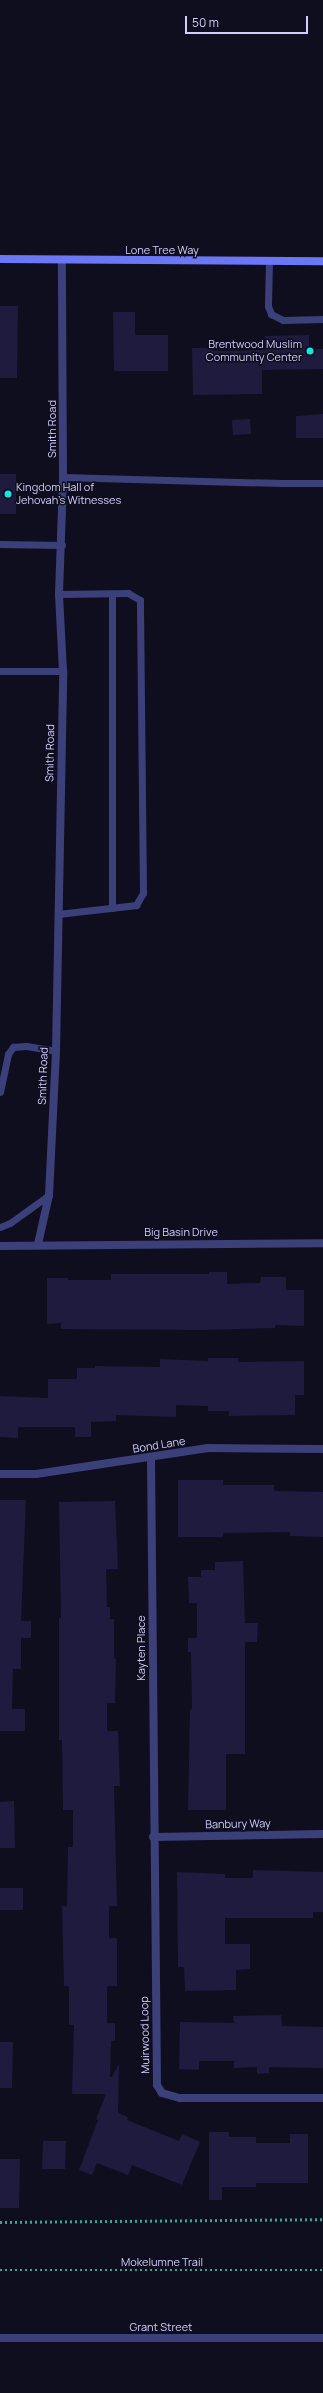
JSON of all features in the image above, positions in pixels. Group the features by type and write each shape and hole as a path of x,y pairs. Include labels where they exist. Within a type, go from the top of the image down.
{"main road":[{"name":"Lone Tree Way","path":"0,259 323,261"}],"street":[{"name":"Smith Road","path":"38,1244 49,1195 56,1051 63,671 59,594 62,545 63,477 62,260"},
{"name":"Big Basin Drive","path":"0,1246 38,1244 323,1243"},
{"name":"Bond Lane","path":"0,1474 36,1474 150,1458 208,1448 323,1449"},
{"name":"Kayten Place","path":"150,1458 153,1837"},
{"name":"Banbury Way","path":"153,1837 323,1834"},
{"name":"Muirwood Loop","path":"153,1837 157,2085 159,2089 162,2093 180,2098 323,2098"},
{"name":"Grant Street","path":"0,2338 323,2338"}],"lane":[{"path":"269,261 268,306 271,314 283,320 323,319"},
{"path":"63,477 282,483 323,482"},
{"path":"0,544 62,545"},
{"path":"58,914 136,905 143,893 140,600 128,593 59,594"},
{"path":"112,594 112,908"},
{"path":"0,671 63,671"},
{"path":"0,1092 8,1054 13,1047 26,1046 56,1051"},
{"path":"0,1227 10,1223 49,1195"}],"path":[{"path":"0,2222 323,2219"},
{"name":"Mokelumne Trail","path":"0,2270 323,2270"}],"building":[{"path":"0,306 18,306 17,378 0,378"},
{"path":"113,312 135,312 135,335 168,335 168,371 114,371"},
{"path":"309,335 309,349 323,349 323,369 262,370 262,394 193,395 192,348 213,348 213,351 265,350 265,336"},
{"path":"323,414 323,438 296,438 296,416"},
{"path":"250,419 251,434 233,435 232,420"},
{"name":"Kingdom Hall of Jehovah's Witnesses","path":"0,474 16,474 16,514 0,514"},
{"path":"209,1272 227,1272 227,1284 260,1283 261,1277 286,1277 286,1290 304,1290 304,1326 275,1325 275,1328 204,1330 61,1329 61,1323 47,1324 47,1278 68,1278 68,1280 111,1280 111,1274 209,1274"},
{"path":"208,1358 238,1358 238,1362 304,1361 304,1395 295,1395 295,1415 229,1416 229,1411 208,1411 208,1406 176,1405 176,1417 116,1415 116,1421 91,1422 91,1437 75,1437 75,1427 18,1427 18,1438 0,1437 0,1396 48,1398 48,1379 77,1379 77,1368 95,1368 95,1366 160,1367 160,1359 208,1361"},
{"path":"178,1480 223,1480 223,1485 274,1485 274,1491 323,1492 323,1537 290,1536 290,1532 223,1533 223,1537 178,1537"},
{"path":"0,1500 26,1500 21,1621 31,1621 31,1638 21,1638 21,1669 13,1669 12,1709 25,1709 25,1731 0,1731"},
{"path":"115,1501 118,1569 106,1569 107,1607 110,1607 110,1619 114,1619 114,1659 116,1659 115,1703 107,1703 107,1731 118,1731 120,1786 114,1786 117,1906 109,1906 109,1938 117,1938 117,1986 107,1986 107,2023 115,2023 115,2041 111,2041 110,2077 112,2077 119,2064 118,2113 128,2117 127,2120 179,2141 182,2134 200,2142 182,2185 132,2165 128,2175 97,2163 92,2175 79,2170 106,2094 72,2094 74,2025 69,2025 69,1986 64,1986 62,1906 67,1906 68,1847 73,1847 73,1810 63,1810 62,1740 59,1740 59,1618 61,1618 59,1502"},
{"path":"243,1561 245,1623 258,1623 257,1642 245,1642 245,1754 226,1754 226,1810 188,1810 190,1709 192,1710 191,1652 188,1652 188,1638 197,1638 197,1603 189,1603 188,1577 201,1577 201,1570 215,1570 215,1562"},
{"path":"14,1801 15,1848 0,1848 0,1802"},
{"path":"253,1870 323,1872 323,1912 313,1912 313,1918 225,1918 225,1944 250,1944 250,1969 236,1970 236,1990 185,1991 184,1967 178,1967 177,1872 225,1874 225,1878 253,1878"},
{"path":"0,1888 23,1888 23,1910 0,1910"},
{"path":"281,2015 282,2026 323,2027 323,2068 269,2067 269,2073 257,2074 257,2067 234,2068 234,2061 199,2061 199,2070 179,2069 180,2022 234,2023 233,2016"},
{"path":"0,2042 13,2042 12,2088 0,2088"},
{"path":"209,2132 229,2132 229,2137 256,2137 256,2143 290,2143 290,2134 308,2134 308,2183 256,2183 256,2187 222,2187 222,2200 209,2200"},
{"path":"43,2141 66,2141 65,2169 42,2169"},
{"path":"0,2159 20,2159 19,2208 0,2208"}],"place":[{"name":"Brentwood Muslim Community Center","path":"310,351"},
{"name":"Kingdom Hall of Jehovah's Witnesses","path":"8,494"}]}
